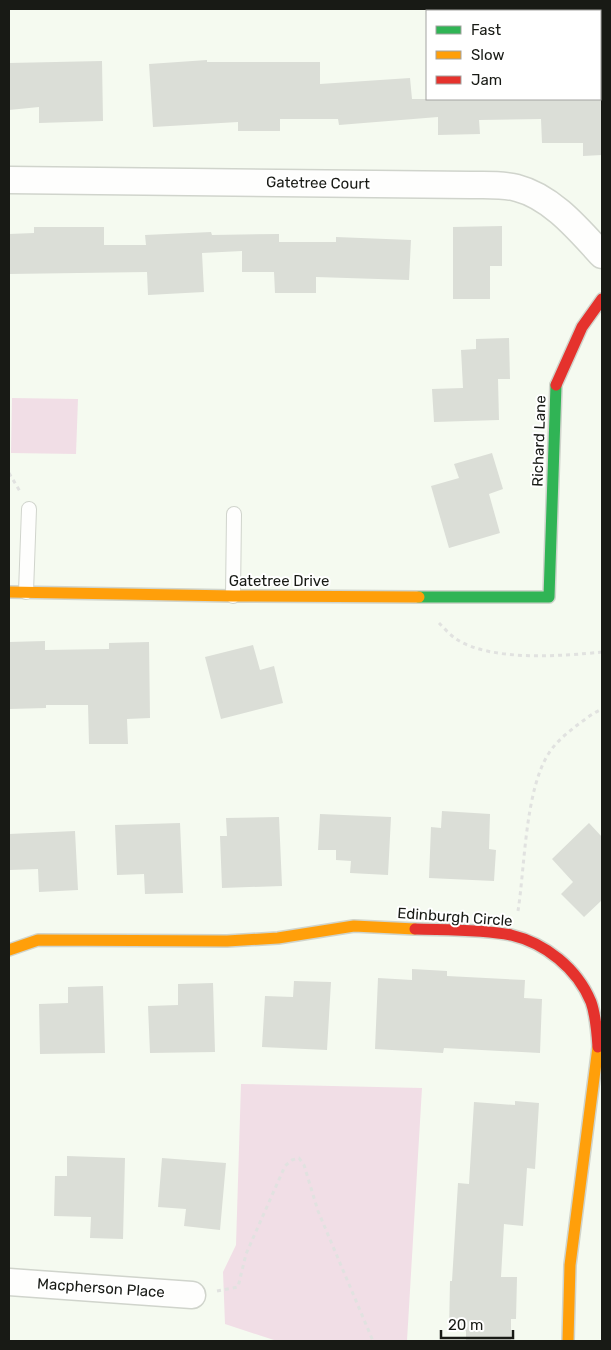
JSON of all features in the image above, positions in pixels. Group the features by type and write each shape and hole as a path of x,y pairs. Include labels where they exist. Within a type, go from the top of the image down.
{"street":[{"name":"Gatetree Court","path":"9,180 471,185 516,188 537,196 558,210 602,255"},
{"name":"Richard Lane","path":"549,597 556,385 582,327 602,298"},
{"name":"Gatetree Drive","path":"9,592 233,596 549,597"},
{"name":"Edinburgh Circle","path":"9,950 38,940 227,941 278,938 354,926 478,931 514,935 543,946 572,970 586,993 596,1018 598,1048 570,1265 568,1341"},
{"name":"Macpherson Place","path":"9,1282 192,1295"}],"lane":[{"path":"26,592 29,509"},
{"path":"233,596 234,514"}],"path":[{"path":"9,473 29,509"},
{"path":"420,596 448,632 469,646 521,655 565,656 602,652"},
{"path":"514,935 531,810 540,770 548,754 561,739 602,709"},
{"path":"192,1295 238,1287 246,1254 285,1166 292,1160 299,1158 304,1165 318,1211 373,1341"}],"shaded area":[{"path":"12,398 78,399 76,454 11,453"},
{"path":"241,1084 422,1088 407,1341 277,1341 225,1324 223,1272 236,1245"}],"building":[{"path":"207,60 207,62 320,62 320,84 410,78 412,99 602,99 602,155 583,156 583,143 542,143 541,119 479,120 480,134 438,135 438,117 339,125 338,119 280,119 280,131 238,131 238,122 153,127 149,64"},
{"path":"102,61 103,121 39,123 39,107 9,110 9,63"},
{"path":"502,226 502,266 490,266 490,299 453,299 453,227"},
{"path":"34,227 104,227 104,245 146,245 145,235 211,232 212,235 279,234 279,242 336,242 336,237 411,240 409,280 316,277 316,293 275,293 274,272 242,272 242,251 202,253 204,292 148,295 147,272 9,274 9,234 34,233"},
{"path":"509,338 510,379 498,379 499,420 434,422 432,389 463,388 461,350 476,349 476,339"},
{"path":"492,453 503,489 489,494 500,533 449,548 431,486 459,478 454,464"},
{"path":"45,641 45,650 109,649 109,643 149,642 150,718 127,719 128,744 89,744 88,705 46,705 46,708 9,709 9,642"},
{"path":"253,645 260,670 274,666 283,703 221,719 205,657"},
{"path":"442,811 490,814 489,849 496,850 494,881 429,878 431,827 441,828"},
{"path":"320,814 391,817 388,875 350,873 351,861 336,860 336,850 318,850"},
{"path":"279,817 282,886 222,888 220,836 227,836 226,818"},
{"path":"180,823 183,893 145,894 144,874 117,875 115,825"},
{"path":"589,823 602,837 602,900 584,917 561,894 573,882 552,859"},
{"path":"75,831 78,890 39,892 38,869 10,870 9,834"},
{"path":"412,969 447,971 447,976 525,980 524,998 542,999 540,1053 444,1048 443,1053 375,1049 378,978 412,980"},
{"path":"294,981 331,982 327,1050 262,1047 265,996 293,997"},
{"path":"213,983 215,1052 150,1053 148,1006 178,1005 178,984"},
{"path":"103,986 105,1053 40,1054 39,1004 68,1003 68,987"},
{"path":"515,1101 539,1103 535,1169 527,1168 523,1226 504,1224 501,1277 517,1277 516,1319 511,1319 511,1341 466,1341 466,1331 449,1330 450,1281 452,1281 458,1183 469,1184 474,1102 515,1105"},
{"path":"67,1156 125,1158 123,1239 90,1238 91,1217 54,1216 55,1176 67,1176"},
{"path":"162,1158 226,1163 220,1230 184,1226 186,1209 158,1207"}],"traffic: fast":[{"path":"419,597 549,597 556,385"}],"traffic: slow":[{"path":"9,592 419,597"},
{"path":"9,950 38,940 227,941 278,938 354,926 415,929"},
{"path":"568,1341 570,1265 598,1047"}],"traffic: jam":[{"path":"556,385 582,327 602,299"},
{"path":"415,929 499,933 524,939 548,951 568,968 585,990 594,1013 598,1047"}]}
